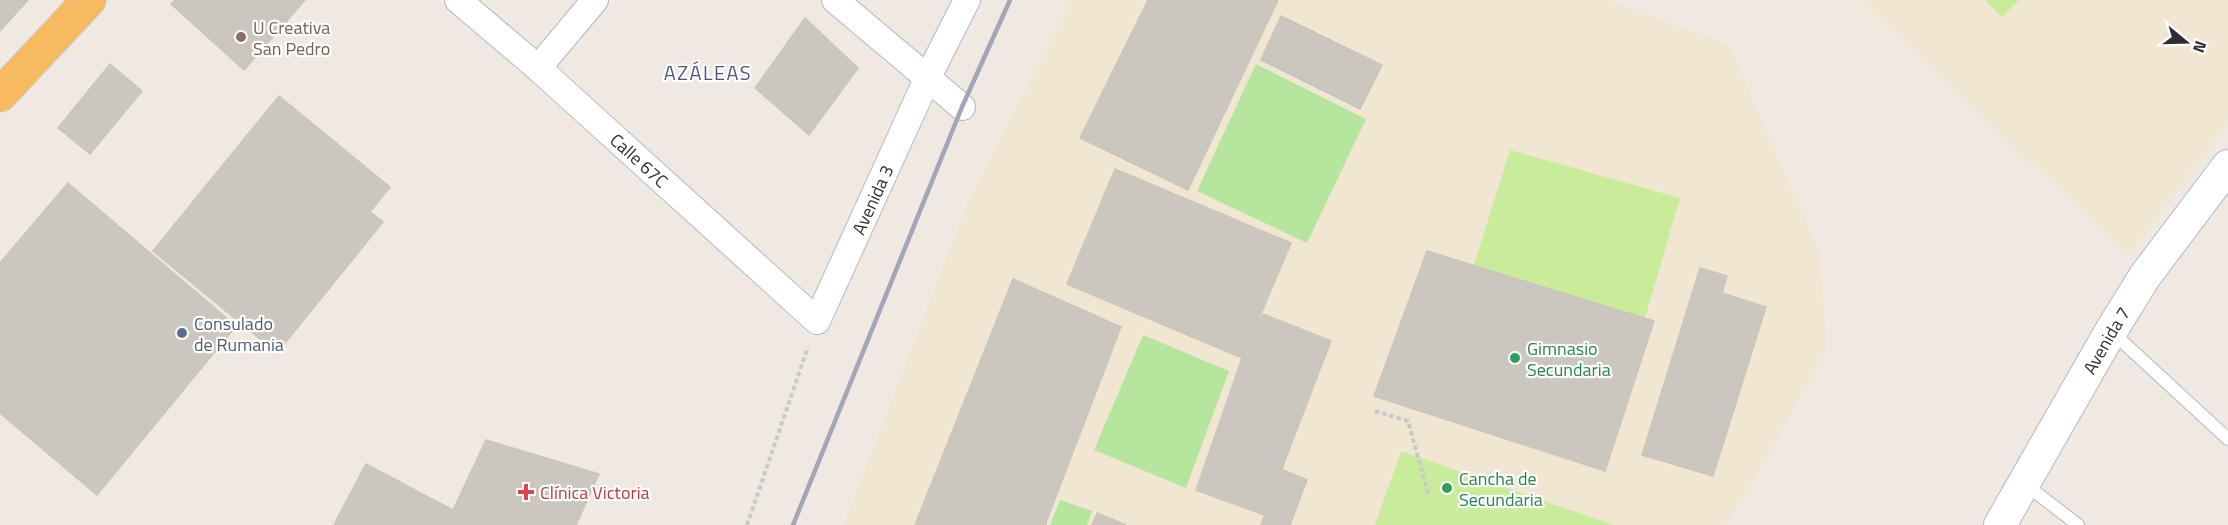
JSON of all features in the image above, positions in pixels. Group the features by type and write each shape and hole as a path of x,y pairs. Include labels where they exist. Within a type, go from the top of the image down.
{"highway":[{"path":"0,95 89,0"}],"street":[{"name":"Calle 67C","path":"458,0 538,68 817,321"},
{"path":"538,68 595,0"},
{"path":"835,0 962,107"},
{"name":"Avenida 3","path":"817,321 927,79 967,0"},
{"name":"Avenida 7","path":"2000,525 2145,276 2228,166"}],"lane":[{"path":"2111,331 2228,439"},
{"path":"2024,484 2078,525"}],"path":[{"path":"747,525 817,321"},
{"path":"1376,411 1408,421 1429,497"}],"shaded area":[{"path":"1072,0 1607,0 1729,45 1819,252 1827,347 1769,455 1726,525 844,525 968,202"},
{"path":"1861,0 2228,0 2228,124 2127,256"}],"green space":[{"path":"1985,0 2019,0 2002,17"},
{"path":"1256,64 1366,119 1307,243 1197,191"},
{"path":"1510,150 1680,198 1645,318 1474,265"},
{"path":"1143,335 1229,371 1186,488 1094,450"},
{"name":"Cancha de Secundaria","path":"1401,451 1613,525 1375,525"},
{"path":"1060,500 1092,511 1087,525 1050,525"}],"building":[{"path":"0,0 28,0 0,31"},
{"name":"U Creativa San Pedro","path":"175,0 305,0 244,70 171,4"},
{"path":"1148,0 1278,0 1188,190 1080,138"},
{"path":"1281,16 1382,65 1360,109 1261,60"},
{"path":"805,18 858,68 809,135 755,88"},
{"path":"110,64 142,91 90,154 58,128"},
{"path":"279,96 390,187 370,212 383,222 277,353 153,251"},
{"path":"1115,169 1291,243 1242,358 1067,284"},
{"path":"68,183 236,326 97,495 0,413 0,263"},
{"name":"Gimnasio Secundaria","path":"1427,251 1654,321 1605,471 1374,396"},
{"path":"1700,268 1727,276 1722,293 1766,307 1713,476 1642,455"},
{"path":"1013,279 1121,327 1045,525 915,525"},
{"path":"1263,314 1331,341 1264,515 1196,490 1242,358"},
{"name":"Clínica Victoria","path":"486,440 599,474 576,525 446,525"},
{"path":"366,464 453,510 446,525 361,525 339,515"},
{"path":"1281,469 1307,480 1290,525 1261,525"},
{"path":"1097,513 1126,525 1092,525"},
{"path":"339,515 361,525 334,525"}],"railway":[{"path":"793,525 962,107 1010,0"}],"place":[{"name":"U Creativa San Pedro","path":"241,37"},
{"name":"Consulado de Rumania","path":"182,333"},
{"name":"Gimnasio Secundaria","path":"1515,358"},
{"name":"Cancha de Secundaria","path":"1447,488"},
{"name":"Clínica Victoria","path":"526,492"}],"district":[{"name":"AZÁLEAS","path":"708,72"}]}
